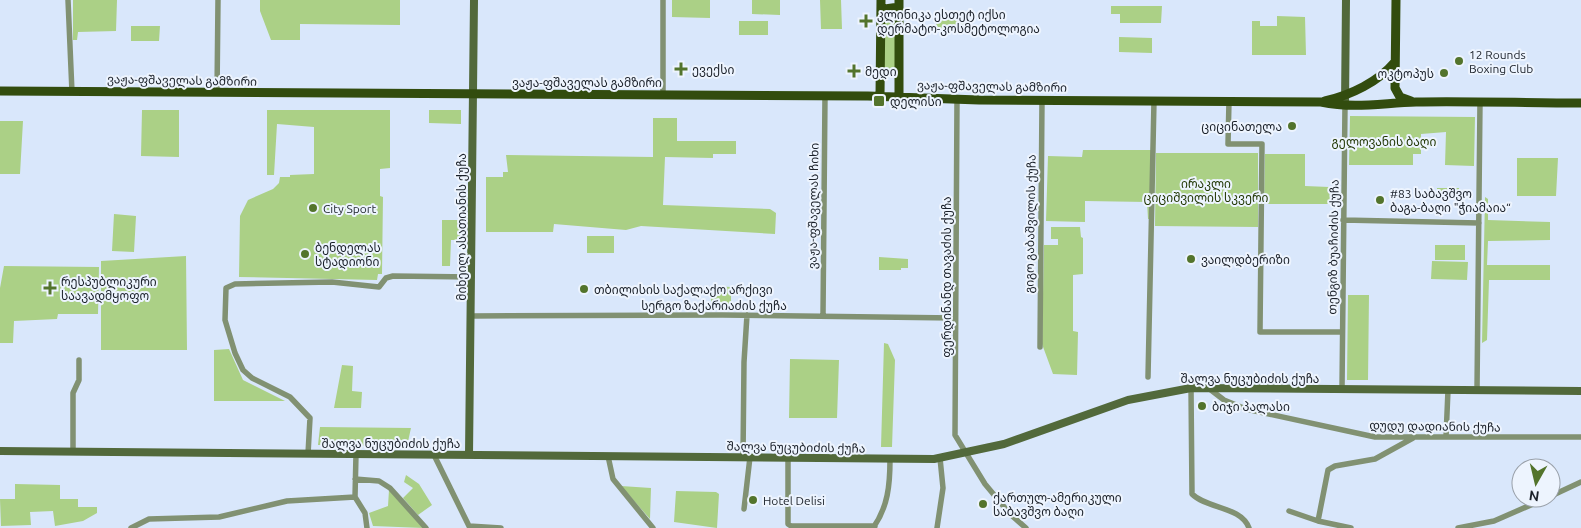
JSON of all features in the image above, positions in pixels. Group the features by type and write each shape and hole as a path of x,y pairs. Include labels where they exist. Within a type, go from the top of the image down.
{"main road":[{"name":"მიხეილ ასათიანის ქუჩა","path":"469,455 474,0"},
{"path":"1345,105 1346,0"},
{"path":"1396,0 1396,93 1400,97 1414,102"},
{"path":"881,3 885,10 893,10 899,3"},
{"path":"880,96 881,3"},
{"path":"899,3 899,97"},
{"path":"1321,102 1346,96 1377,78 1396,62"},
{"name":"ვაჟა-ფშაველას გამზირი","path":"0,91 880,96 957,100 1321,102 1382,106 1414,102 1581,103"},
{"name":"შალვა ნუცუბიძის ქუჩა","path":"0,451 746,457 890,460 940,458 1025,437 1114,404 1160,392 1191,388 1581,391"}],"street":[{"path":"68,0 72,92"},
{"path":"218,0 218,93"},
{"path":"663,0 663,95"},
{"name":"ვაჟა-ფშაველას ჩიხი","path":"823,316 825,96"},
{"name":"ფერდინანდ თავაძის ქუჩა","path":"957,100 955,436 985,484 1010,514 1026,528"},
{"name":"გიგო გაბაშვილის ქუჩა","path":"1040,347 1042,100"},
{"path":"1148,377 1154,101"},
{"path":"1229,101 1228,144 1262,144 1260,332 1342,332"},
{"path":"1477,390 1480,102"},
{"name":"თენგიზ ბუაჩიძის ქუჩა","path":"1342,389 1345,105"},
{"path":"1343,220 1479,223"},
{"path":"308,454 310,418 290,397 252,378 238,362 225,320 226,288 235,284 332,282 379,287 386,278 393,276 472,277"},
{"path":"744,510 746,457 744,362 747,315"},
{"name":"სერგო ზაქარიაძის ქუჩა","path":"472,316 747,315 955,318"},
{"path":"73,452 73,393 79,380 79,360"},
{"name":"დუდუ დადიანის ქუჩა","path":"1208,387 1224,400 1246,409 1375,437 1581,437"},
{"path":"1191,388 1192,494 1202,501 1241,517 1249,528"},
{"path":"1446,437 1448,390"},
{"path":"1318,521 1328,470 1335,466 1375,459 1414,438"},
{"path":"356,454 355,497 365,513 367,528"},
{"path":"434,455 469,526 502,528"},
{"path":"608,456 610,470 616,483 653,528"},
{"path":"788,458 788,524 791,526 874,527 884,511 889,489 890,460"},
{"path":"938,528 943,488 940,458"},
{"path":"355,479 379,481 390,488 426,528"},
{"path":"1561,491 1581,482"},
{"path":"131,528 148,519 219,517 287,501 355,497"},
{"path":"1458,528 1494,521 1524,508"},
{"path":"1289,511 1318,521 1351,528"}],"green space":[{"path":"73,0 117,0 116,31 78,32 77,40 73,40"},
{"path":"260,0 400,0 400,25 300,24 300,40 271,40 260,11"},
{"path":"672,0 710,0 710,18 672,17"},
{"path":"752,0 780,0 780,15 752,14"},
{"path":"820,0 841,0 842,29 821,29"},
{"path":"1111,6 1162,6 1161,23 1120,23 1120,14 1111,14"},
{"path":"937,14 969,15 968,33 936,31"},
{"path":"884,15 895,15 895,73 884,73"},
{"path":"1277,16 1305,17 1306,55 1252,55 1252,21 1260,21 1260,26 1277,26"},
{"path":"739,21 768,21 768,35 739,35"},
{"path":"131,26 160,26 159,41 131,41"},
{"path":"1119,37 1152,38 1152,53 1119,52"},
{"path":"142,110 179,110 179,157 141,156"},
{"name":"City Sport","path":"267,110 390,110 390,168 380,169 380,196 383,197 382,274 378,274 377,280 239,277 240,216 248,200 273,189 279,183 280,177 314,174 314,127 277,124 274,175 267,175"},
{"path":"429,110 461,110 461,124 429,123"},
{"name":"გელოვანის ბაღი","path":"1350,116 1475,117 1474,166 1445,165 1446,132 1421,134 1421,154 1413,154 1413,165 1349,165"},
{"path":"653,118 677,118 677,141 736,141 736,154 713,154 713,158 665,157 663,205 770,209 776,213 775,234 641,226 626,230 554,224 553,232 486,232 486,177 503,177 503,172 508,172 506,155 653,157"},
{"path":"0,121 23,121 20,174 0,174"},
{"name":"ირაკლი ციციშვილის სკვერი","path":"1083,150 1151,150 1151,219 1148,219 1147,202 1085,201 1085,222 1046,221 1048,156 1082,157"},
{"name":"ირაკლი ციციშვილის სკვერი","path":"1156,153 1258,153 1258,227 1155,226"},
{"name":"ირაკლი ციციშვილის სკვერი","path":"1265,154 1305,154 1305,186 1329,187 1330,204 1264,204"},
{"path":"1517,158 1558,158 1556,196 1517,196"},
{"path":"1437,188 1459,188 1459,199 1437,199"},
{"path":"1485,197 1488,199 1488,220 1550,222 1550,240 1488,241 1487,265 1550,265 1550,280 1489,280 1487,340 1482,343"},
{"path":"114,214 136,216 134,252 112,251"},
{"path":"442,220 460,220 460,240 451,240 450,266 442,266"},
{"path":"1051,227 1080,227 1081,237 1083,238 1083,274 1073,275 1073,331 1078,332 1077,375 1053,374 1042,344 1044,245 1058,245 1058,239 1051,239"},
{"path":"587,236 614,236 614,253 587,253"},
{"path":"1435,245 1465,245 1465,260 1435,260"},
{"path":"186,256 187,350 101,350 101,261"},
{"path":"879,257 908,259 908,268 901,268 901,270 879,270"},
{"path":"1432,261 1468,262 1467,280 1431,279"},
{"path":"4,266 99,267 98,314 58,314 57,319 14,321 13,343 0,343 0,288"},
{"path":"713,286 731,287 731,305 711,305 711,289"},
{"path":"1348,295 1369,295 1368,380 1347,380"},
{"path":"884,343 888,344 895,360 892,447 881,447"},
{"path":"229,349 243,380 285,401 214,401 214,350"},
{"path":"790,359 839,360 837,418 789,418"},
{"path":"342,365 353,366 352,391 362,392 361,408 334,408"},
{"path":"320,427 411,428 407,446 318,445"},
{"path":"406,475 419,484 432,505 418,515 403,498 413,488 404,482"},
{"path":"15,484 60,485 60,499 78,499 78,507 97,507 97,513 83,521 55,526 53,511 30,512 31,525 1,526 0,499 15,499"},
{"path":"621,486 651,488 650,519"},
{"path":"389,490 424,528 373,526 369,513 388,506"},
{"path":"676,491 716,492 719,494 717,528 674,522"}],"place":[{"name":"კლინიკა ესთეტ იქსი დერმატო-კოსმეტოლოგია","path":"866,21"},
{"name":"12 Rounds Boxing Club","path":"1459,61"},
{"name":"ევექსი","path":"681,69"},
{"name":"მედი","path":"854,71"},
{"name":"ოკტოპუს","path":"1444,73"},
{"name":"დელისი","path":"879,101"},
{"name":"ციცინათელა","path":"1292,126"},
{"name":"#83 საბავშვო ბაგა-ბაღი \"ჭიამაია“","path":"1380,200"},
{"name":"City Sport","path":"313,208"},
{"name":"ბენდელას სტადიონი","path":"305,254"},
{"name":"ვაილდბერიზი","path":"1191,259"},
{"name":"რესპუბლიკური საავადმყოფო","path":"50,288"},
{"name":"თბილისის საქალაქო არქივი","path":"584,289"},
{"name":"ბიჯი პალასი","path":"1202,406"},
{"name":"Hotel Delisi","path":"753,500"},
{"name":"ქართულ-ამერიკული საბავშვო ბაღი","path":"983,504"}]}
